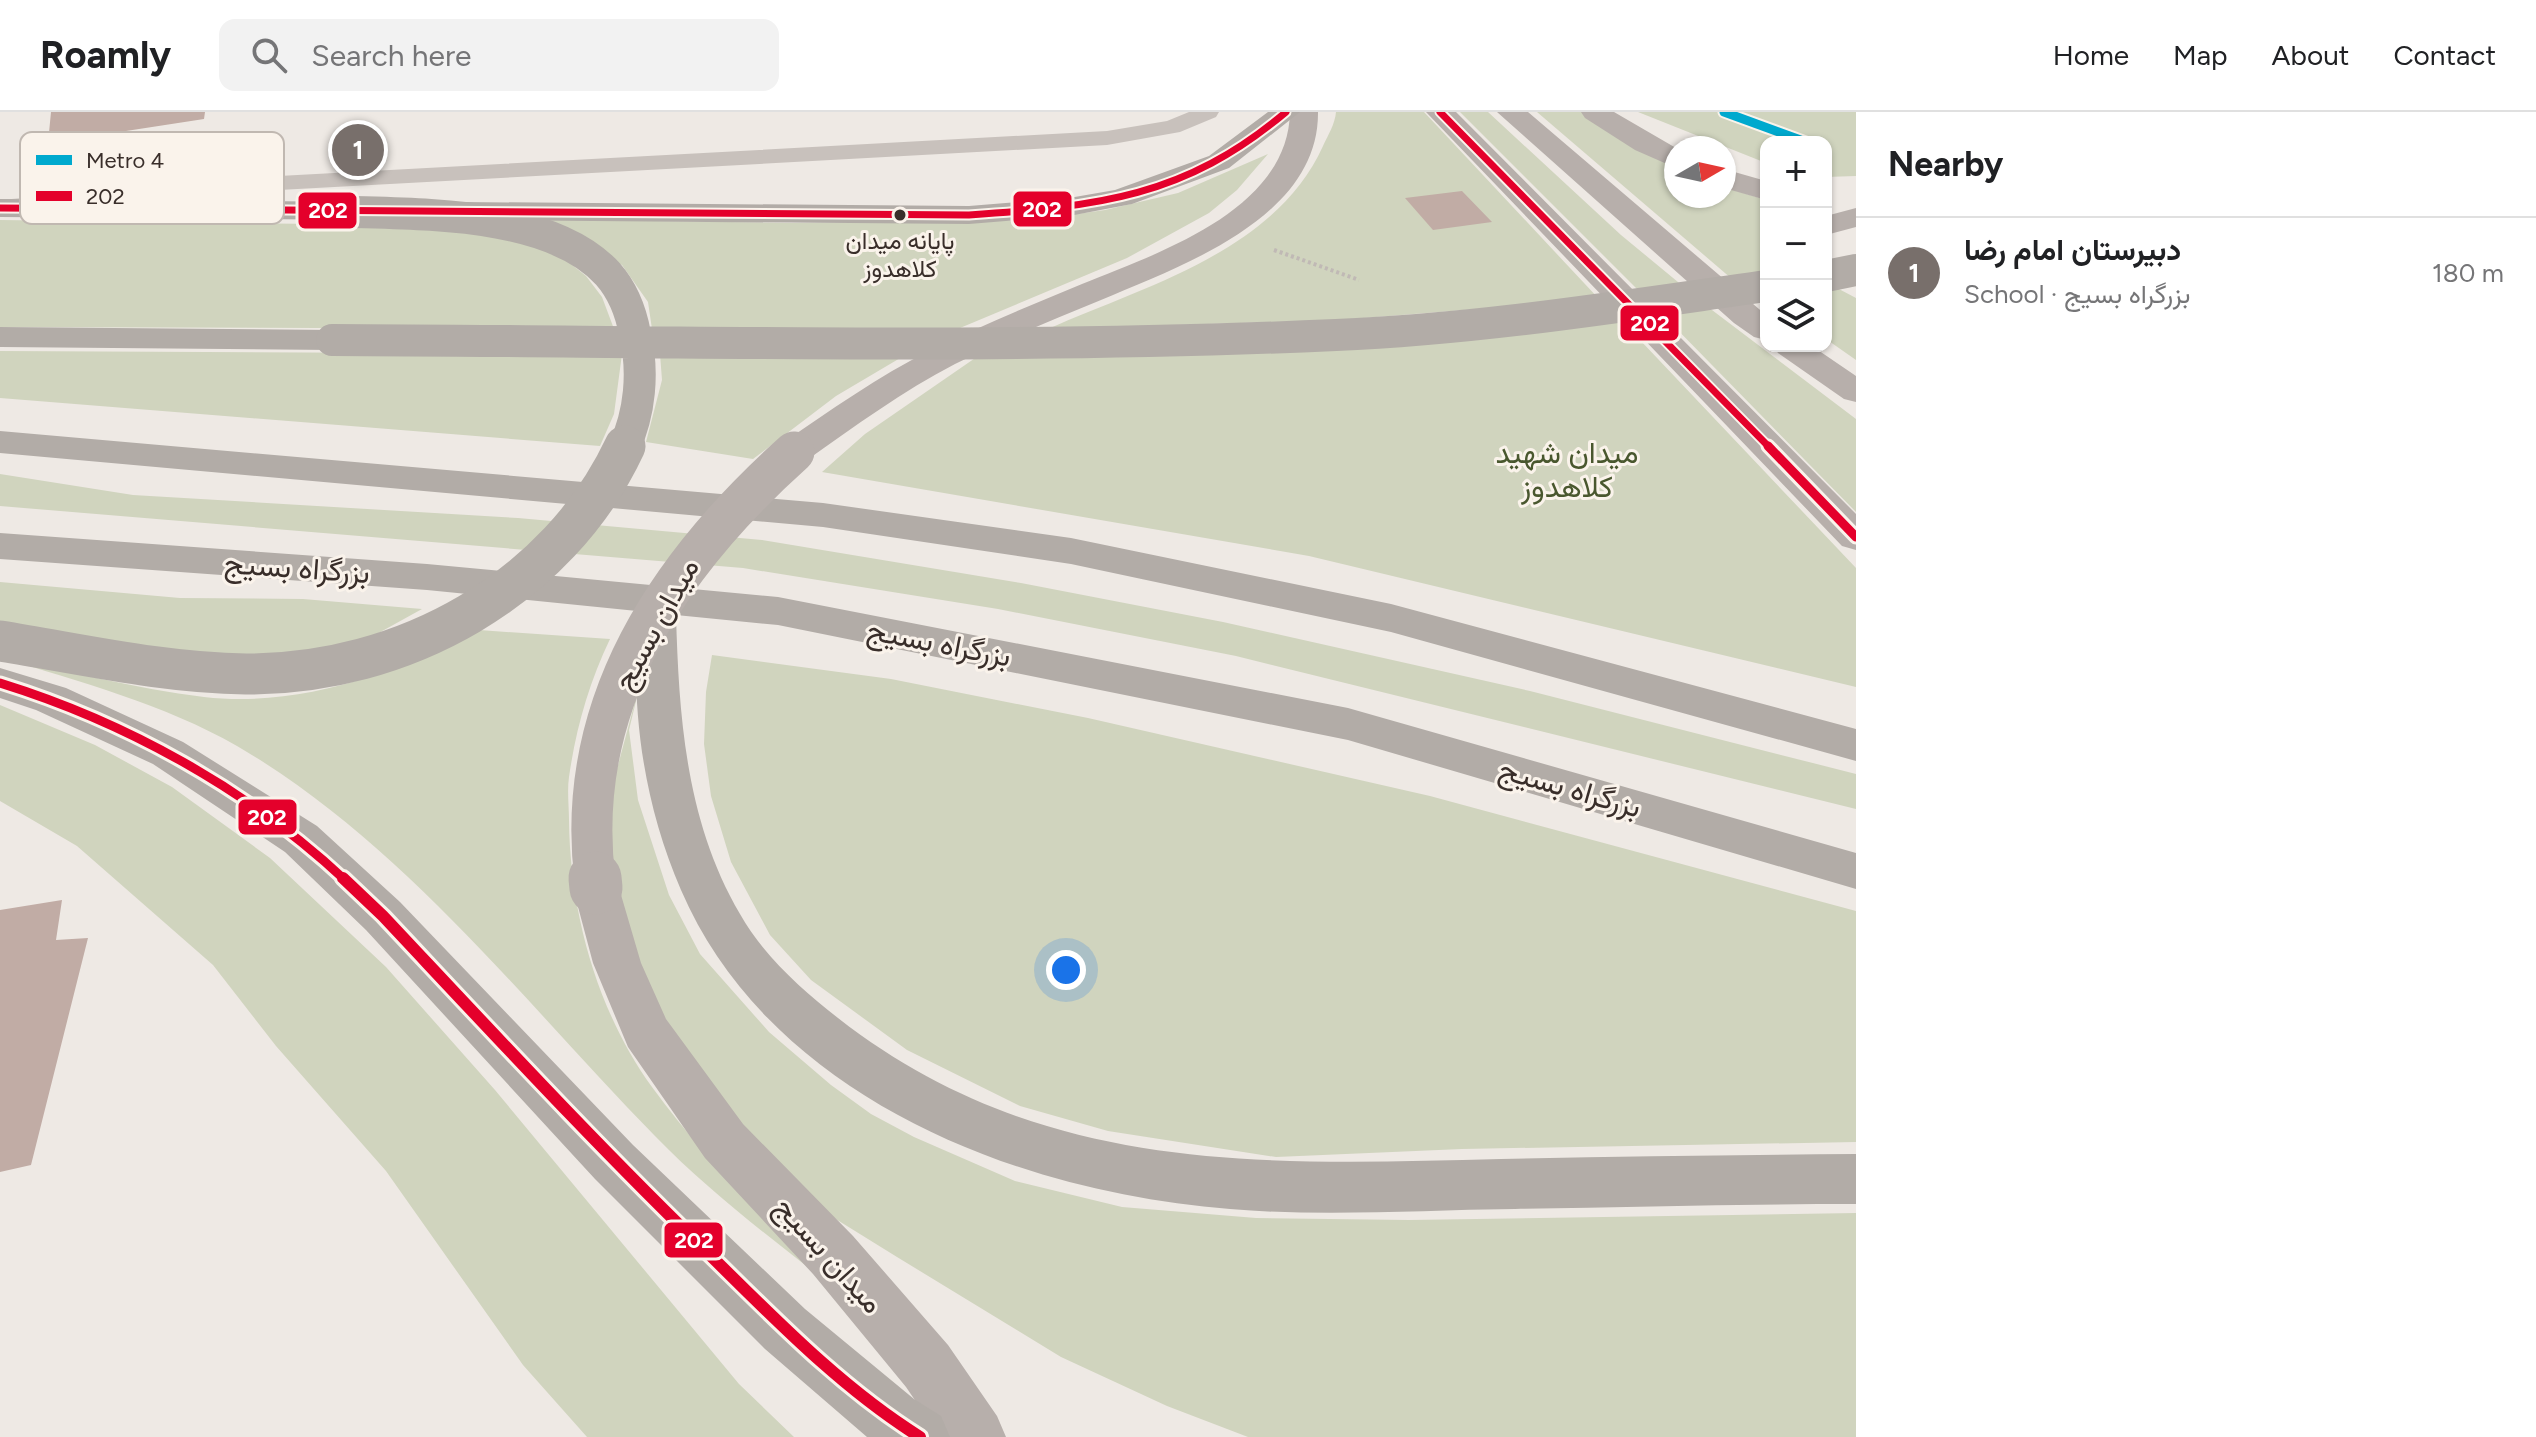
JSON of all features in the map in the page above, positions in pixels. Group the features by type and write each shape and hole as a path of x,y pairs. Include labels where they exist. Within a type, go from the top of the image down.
{"highway":[{"path":"284,210 969,215 1069,207 1121,198 1219,162 1245,146 1286,112"},
{"path":"0,207 20,207"},
{"path":"0,641 229,676 321,668 384,651 440,631 488,604 549,554 600,494 621,457 634,422 640,387 641,360 631,307 617,283 583,253 513,228 467,221 327,211"},
{"path":"1832,275 1856,270"},
{"path":"0,337 1001,342 1338,335 1571,314 1760,287"},
{"path":"0,442 823,515 1071,551 1391,618 1856,745"},
{"name":"بزرگراه بسیج","path":"0,546 427,577 778,611 1348,724 1856,871"},
{"path":"656,613 659,722 673,800 695,869 724,931 778,997 819,1034 901,1092 1018,1144 1093,1165 1180,1178 1291,1188 1856,1179"},
{"path":"0,683 51,699 168,753 301,839 383,916 614,1162 785,1329 893,1420 920,1437"}],"main road":[{"name":"میدان بسیج","path":"976,1437 927,1366 852,1277 724,1141 646,1032 617,963 596,888 590,828 597,767 610,708 628,661 656,613 698,548 753,486 794,452 902,379 945,356 1165,261 1226,229 1262,200 1296,157 1306,126 1304,112"},
{"path":"1440,112 1612,284 1856,537"},
{"path":"1511,112 1760,326"},
{"path":"1595,112 1664,153"},
{"path":"1736,182 1760,189"},
{"path":"1832,204 1856,207"},
{"path":"1832,224 1856,217"},
{"path":"1832,268 1856,282"},
{"path":"1799,352 1856,392"}],"lane":[{"path":"284,183 1107,138 1172,127 1208,112"},
{"path":"0,207 20,205"}],"path":[{"path":"1274,250 1371,284"}],"green space":[{"path":"1336,112 1424,112 1599,299 1339,320 1048,329 1165,280 1241,239 1274,213 1302,182 1323,146"},
{"path":"1460,112 1488,112 1621,235 1684,287 1641,293"},
{"path":"1537,112 1584,112 1664,161 1664,208 1736,208 1736,191 1760,198 1760,274 1732,279"},
{"path":"1638,112 1856,112 1856,176 1832,177 1832,136 1760,136 1760,161 1736,151 1736,136 1698,136"},
{"path":"1268,154 1237,190 1209,213 1127,258 960,328 652,329 648,302 622,265 511,219 791,223 1034,220 1105,210 1178,193"},
{"path":"0,220 20,220 20,224 399,225 516,238 566,260 586,276 602,297 614,329 0,327"},
{"path":"1832,288 1856,298 1856,360 1832,343"},
{"path":"1708,307 1760,346 1760,352 1767,352 1856,419 1856,512 1664,316"},
{"name":"میدان شهید کلاهدوز","path":"1622,321 1856,568 1856,687 1309,556 822,472 865,434 981,354"},
{"path":"0,351 622,354 614,414 600,446 0,398"},
{"path":"660,354 907,354 836,396 753,459 646,442 662,380"},
{"path":"0,474 133,495 518,518 762,540 1021,583 1223,622 1530,691 1856,774 1856,809 1236,656 998,609 743,568 0,506"},
{"path":"0,582 180,598 303,599 422,609 375,635 315,651 241,659 0,625"},
{"path":"479,630 610,639 584,706 568,788 575,890 590,960 602,994 633,1058 675,1117 750,1201 858,1307 678,1159 458,926 353,828 297,785 237,746 180,718 121,695 0,657 178,694 240,699 276,697 346,684 380,673"},
{"path":"712,655 891,679 1088,718 1430,796 1856,911 1856,1142 1462,1149 1276,1157 1108,1131 1020,1106 907,1050 811,980 770,935 731,862 711,796 704,744 706,692"},
{"path":"643,672 629,730 638,800 669,895 700,954 769,1032 831,1085 871,1114 914,1137 1015,1181 1122,1207 1256,1218 1409,1220 1856,1213 1856,1437 1248,1437 1167,1406 1061,1357 826,1213 739,1125 660,1011 622,926 609,854 610,795"},
{"path":"0,705 95,745 172,787 270,858 386,967 495,1090 739,1384 794,1437 587,1437 523,1365 386,1171 276,1046 213,965 77,846 0,801"}],"building":[{"path":"51,112 205,112 204,119 120,132 49,132"},
{"path":"1462,191 1492,222 1433,230 1405,198"},
{"path":"62,900 56,940 88,938 31,1165 0,1172 0,910"}],"metro line":[{"name":"4","path":"1724,112 1790,136"}],"transit line":[{"name":"202","path":"284,210 1002,213 1102,201 1166,185 1227,157 1286,112"},
{"name":"202","path":"1440,112 1612,284 1856,537"},
{"name":"202","path":"0,208 20,208"},
{"name":"202","path":"0,683 51,699 168,753 301,839 383,916 614,1162 785,1329 893,1420 920,1437"}],"place":[{"name":"دبیرستان امام رضا","path":"358,150"},
{"name":"پایانه میدان کلاهدوز","path":"900,215"}]}
